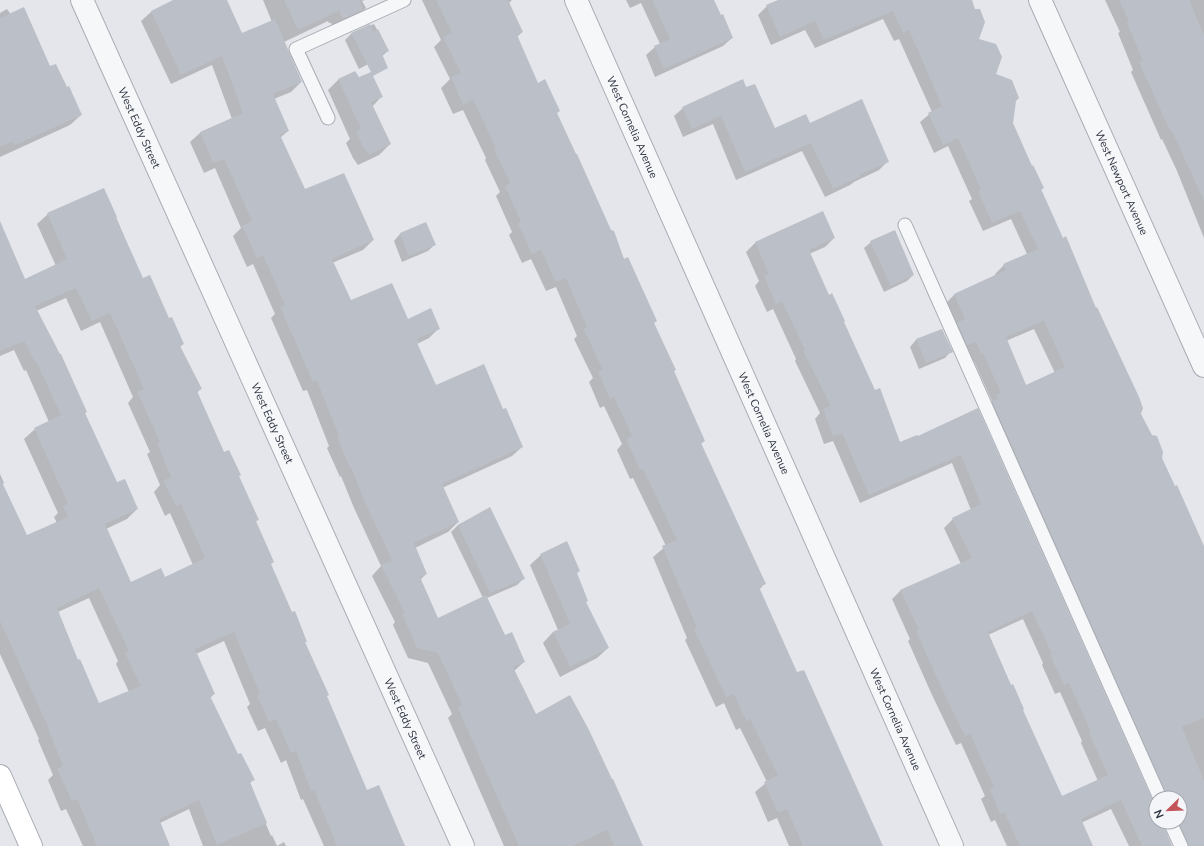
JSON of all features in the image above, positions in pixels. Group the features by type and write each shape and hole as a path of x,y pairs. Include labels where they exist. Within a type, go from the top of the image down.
{"street":[{"name":"West Eddy Street","path":"82,0 463,846"},
{"name":"West Cornelia Avenue","path":"576,0 952,846"},
{"name":"West Newport Avenue","path":"1040,0 1204,366"},
{"path":"0,776 31,846"}],"lane":[{"path":"328,118 296,49 404,0"},
{"path":"905,225 1156,790"},
{"path":"1174,830 1181,846"}],"building":[{"path":"173,0 227,0 242,33 275,19 302,82 273,94 289,131 280,135 305,189 344,173 374,240 332,259 351,300 392,283 408,319 431,308 440,329 417,339 419,342 417,343 436,385 484,364 503,409 506,408 523,447 442,484 459,522 414,543 427,574 420,577 438,618 486,595 505,635 512,632 525,662 513,667 536,714 570,695 613,779 643,846 614,846 607,830 572,846 519,846 458,708 462,705 438,653 417,648 402,614 405,613 381,565 392,560 337,437 339,436 317,381 313,382 280,307 285,305 263,255 257,258 242,226 252,221 224,159 213,163 200,132 243,113 222,56 181,75 151,11"},
{"path":"284,0 362,0 360,1 363,10 343,19 339,11 298,30"},
{"path":"436,0 508,0 523,32 517,35 538,83 545,79 560,111 557,113 611,230 614,231 624,259 628,257 657,321 654,323 676,370 674,371 705,441 701,443 766,584 759,587 797,672 804,670 883,846 803,846 787,809 778,813 764,782 778,775 750,719 746,721 734,694 726,697 694,629 697,628 662,546 677,540 643,469 640,470 626,439 632,436 614,397 610,399 598,372 603,370 583,328 587,327 566,278 556,282 541,250 532,254 518,224 521,222 505,186 510,183 494,149 496,148 473,100 463,105 451,77 461,73 443,37 452,33"},
{"path":"652,0 714,0 721,15 723,14 733,38 664,69 654,46 670,39"},
{"path":"778,0 972,0 975,9 980,9 985,22 979,39 996,44 1002,57 996,74 1012,80 1019,98 1016,101 1013,123 1032,166 1033,165 1044,188 1041,189 1063,238 1066,236 1096,308 1097,307 1139,397 1143,408 1141,414 1152,435 1157,436 1163,452 1162,458 1175,486 1177,485 1204,546 1204,718 1182,727 1204,781 1204,846 1189,846 1182,830 1188,830 1188,790 1164,790 992,401 998,399 996,395 1001,393 983,353 981,354 976,342 967,345 957,323 965,319 954,294 1006,270 1003,264 1038,249 1020,211 992,223 978,191 981,190 958,138 943,145 928,113 942,106 909,30 903,33 893,11 824,40 815,21 780,37 766,5","holes":["1044,321 1065,367 1026,385 1006,337"]},
{"path":"1119,0 1189,0 1204,35 1204,201 1139,62 1143,61 1127,23 1129,22"},
{"path":"24,7 50,66 56,64 67,87 69,86 82,115 15,145 13,141 0,147 0,18"},
{"path":"370,24 373,32 378,29 389,51 382,54 388,68 373,76 383,97 371,102 391,144 369,155 363,147 356,132 361,129 338,79 355,71 359,77 371,72 351,33"},
{"path":"743,79 746,87 755,84 775,128 806,114 810,123 862,99 889,162 859,175 860,177 833,189 811,143 745,172 721,116 692,129 682,107"},
{"path":"104,188 143,278 150,275 169,318 172,317 184,344 180,346 202,389 197,391 224,452 229,450 241,475 239,476 259,520 256,521 274,562 271,564 292,612 295,611 307,642 305,642 329,695 327,696 367,790 379,785 405,846 337,846 314,790 311,791 296,751 291,753 276,719 269,722 257,696 260,694 234,632 195,649 215,694 210,696 238,754 241,753 255,780 250,782 267,823 217,845 199,800 159,819 170,846 97,846 77,799 72,801 57,769 63,766 49,729 0,621 0,478 27,535 68,517 63,506 68,504 34,428 61,415 36,361 35,362 24,341 0,351 0,221 25,279 67,259 47,213","holes":["76,288 92,321 110,313 144,389 137,392 160,442 157,443 171,477 163,481 176,506 181,504 205,558 165,577 161,568 131,582 105,524 138,509 125,479 117,482 85,413 87,412 61,354 35,306","99,588 129,651 125,653 141,686 99,703 80,659 78,660 57,608"]},
{"path":"823,211 835,238 809,250 829,295 832,293 875,390 880,388 900,442 917,435 918,436 978,408 1148,790 1148,830 1165,830 1172,846 1142,846 1121,800 1081,819 1093,846 1020,846 1004,812 1000,814 990,789 994,787 970,734 965,736 940,685 916,631 919,630 900,590 972,558 952,518 981,504 961,455 869,495 842,433 833,436 823,409 831,406 803,351 805,350 782,301 776,304 764,276 769,274 755,242","holes":["1032,611 1052,654 1050,655 1064,685 1069,683 1108,775 1062,796 1023,710 1024,709 1013,684 1011,685 988,632"]},
{"path":"426,222 436,245 408,256 400,233"},
{"path":"895,230 914,275 891,286 870,241"},
{"path":"942,329 953,352 926,363 916,339"},
{"path":"490,507 525,579 490,593 458,525"},
{"path":"567,541 580,571 577,573 588,601 586,602 609,648 570,667 553,632 570,624 540,554"}]}
